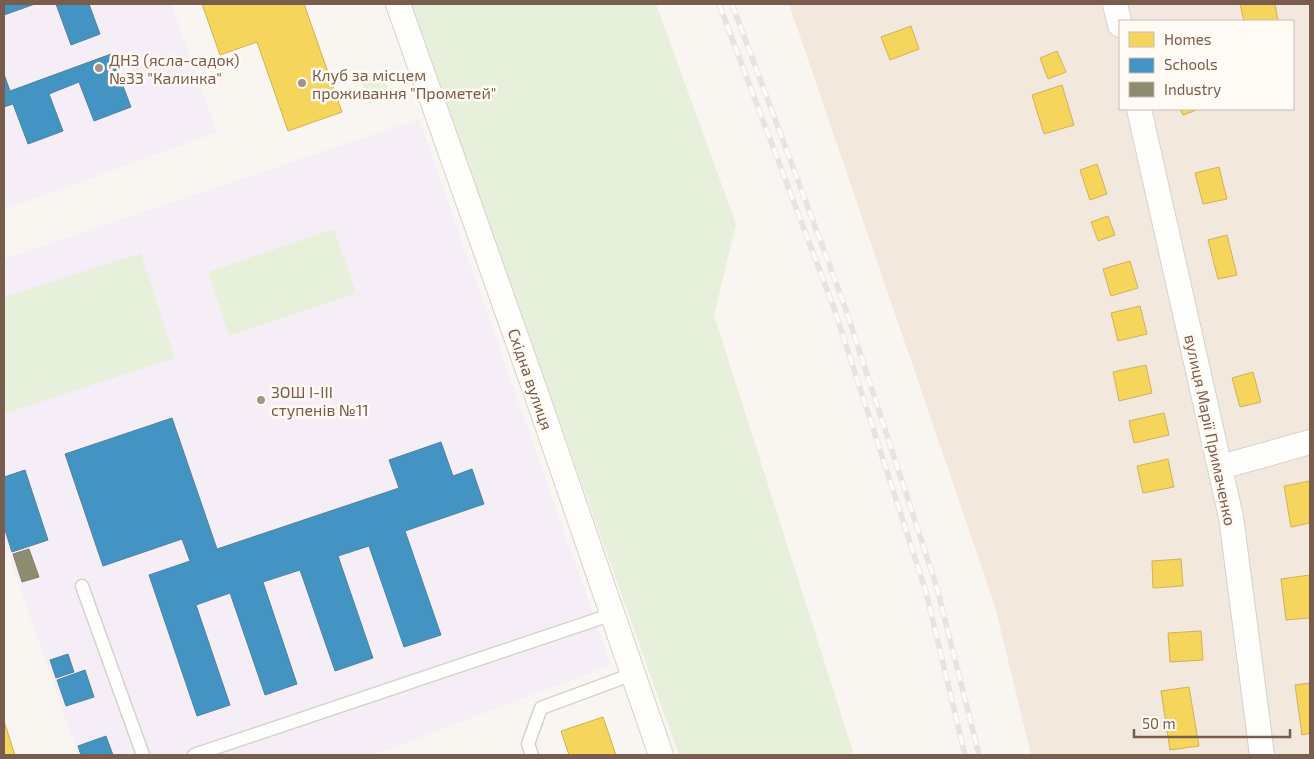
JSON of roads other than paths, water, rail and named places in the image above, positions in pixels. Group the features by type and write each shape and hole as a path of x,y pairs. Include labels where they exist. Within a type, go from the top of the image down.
{"street":[{"name":"Східна вулиця","path":"398,4 661,755"},
{"path":"1116,4 1119,20"},
{"name":"вулиця Марії Примаченко","path":"1139,110 1231,516 1262,755"},
{"path":"1221,467 1310,442"}],"lane":[{"path":"82,586 143,755"},
{"path":"194,755 613,614"},
{"path":"532,755 528,744 541,708 634,674"}],"railway":[{"path":"719,4 835,311 926,592 965,755"},
{"path":"732,4 844,304 937,588 979,755"}],"place":[{"name":"ДНЗ (ясла-садок) №33 \"Калинка\"","path":"99,68"},
{"name":"Клуб за місцем проживання \"Прометей\"","path":"302,83"},
{"name":"ЗОШ І-ІІІ ступенів №11","path":"261,400"}]}
